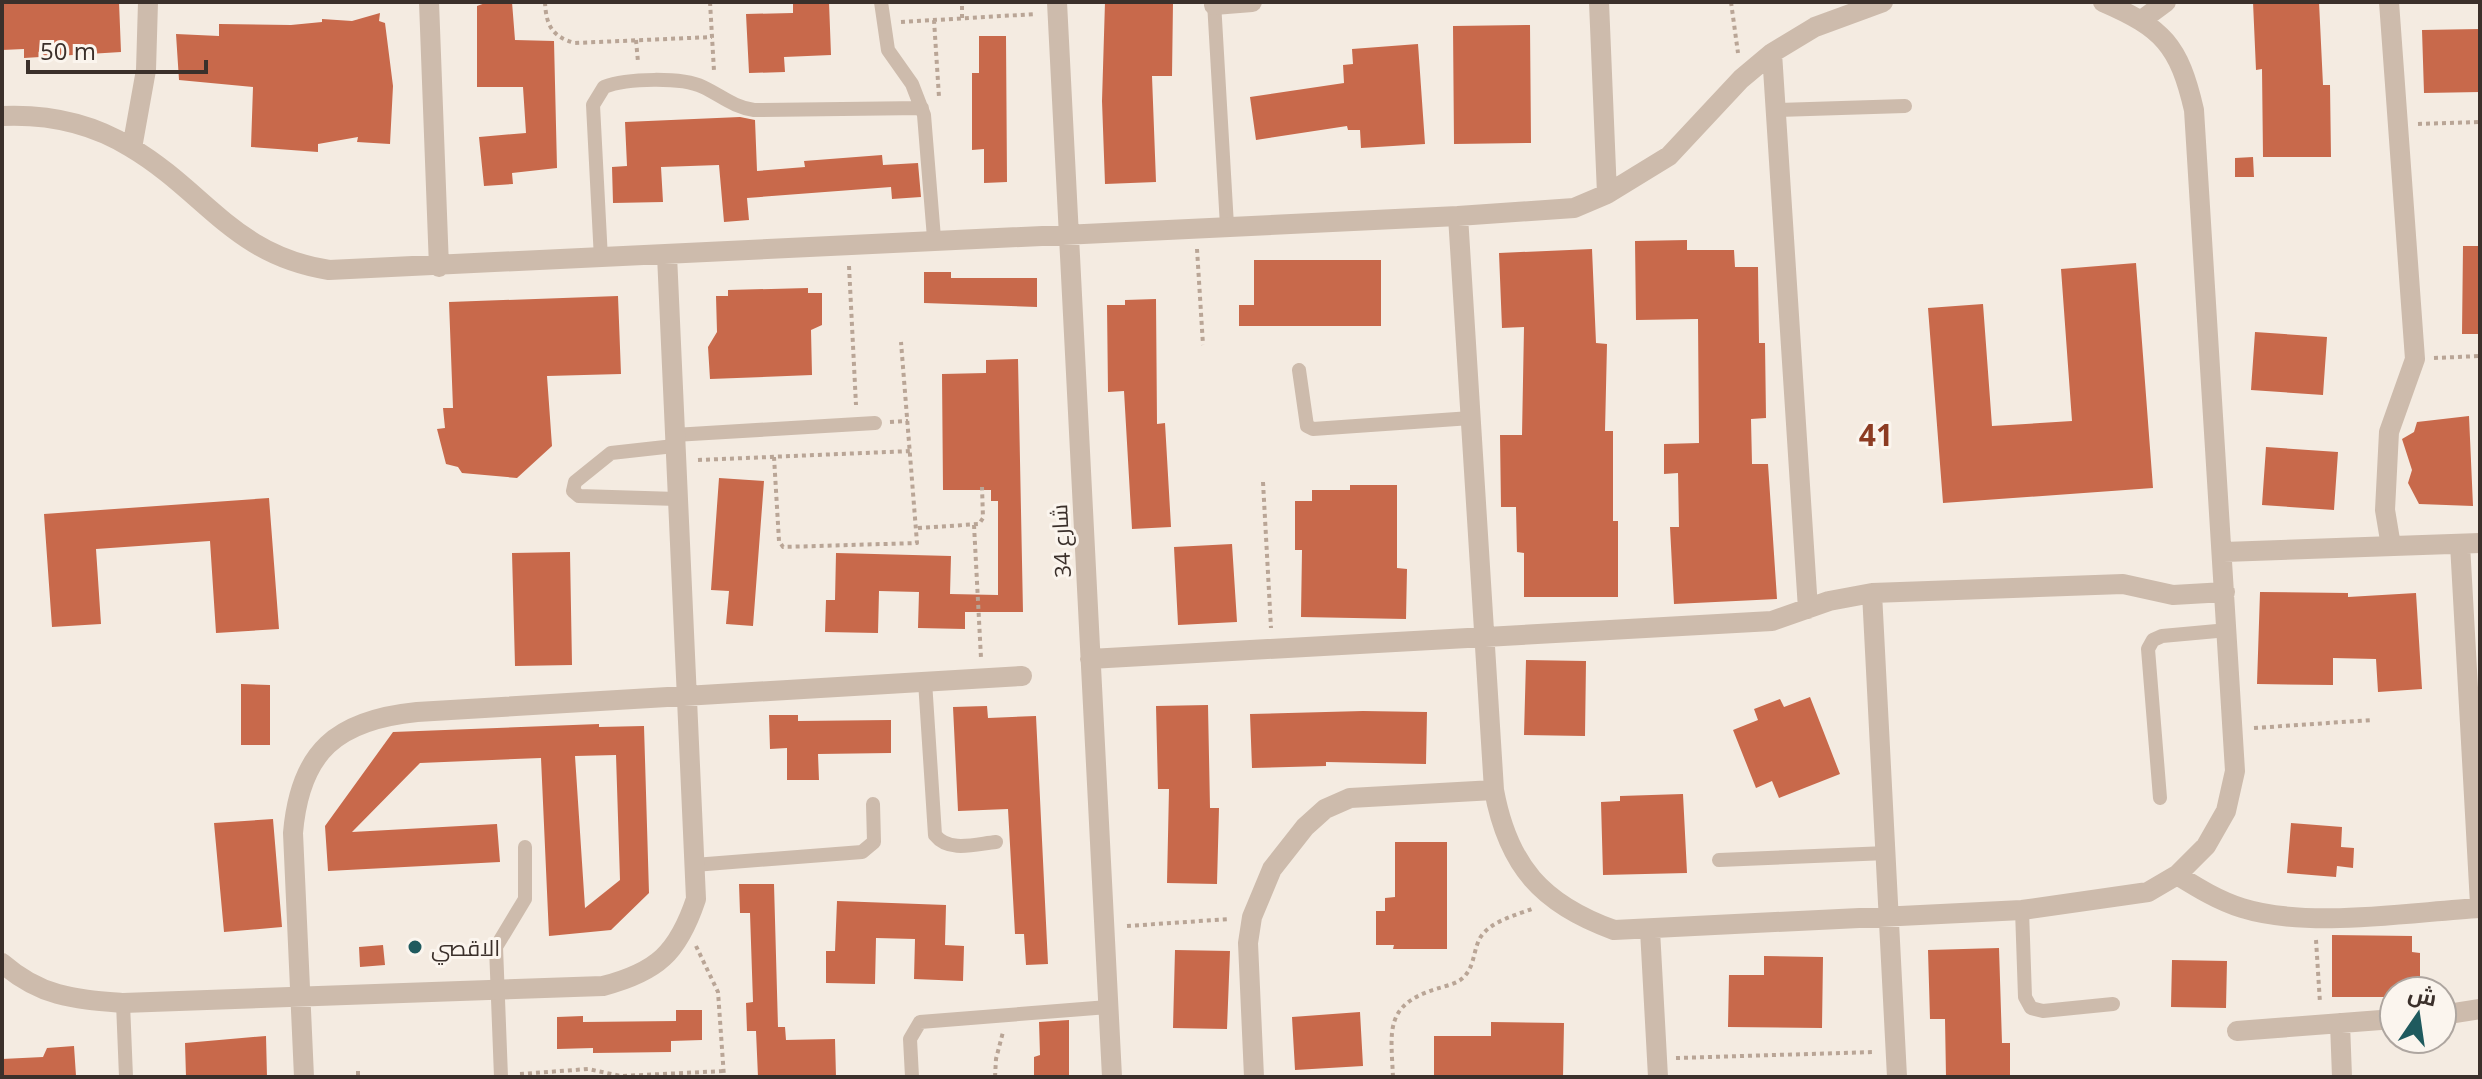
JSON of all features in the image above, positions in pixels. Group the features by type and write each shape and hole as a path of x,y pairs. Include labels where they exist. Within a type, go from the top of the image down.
{"street":[{"path":"132,148 146,70 148,2"},
{"path":"429,2 439,267"},
{"path":"1214,3 1252,2"},
{"path":"1599,2 1607,194"},
{"path":"2,116 30,115 66,120 100,131 132,148 247,241 272,256 329,270 601,259 934,238 1458,216 1574,208 1607,194 1669,156 1741,79 1772,53 1815,27 1883,2"},
{"path":"1458,216 1494,790 1500,821 1512,851 1529,877 1552,900 1581,919 1614,930 1650,930 2022,910 2148,892 2177,875 2206,846 2226,811 2235,771 2228,630 2194,110 2186,75 2174,55 2143,19 2103,2"},
{"path":"2143,19 2166,2"},
{"path":"2389,2 2415,359 2389,432 2385,510 2391,546"},
{"name":"شارع 34","path":"1057,8 1112,1077"},
{"path":"1772,53 1808,609"},
{"path":"2,963 22,980 66,999 123,1003 603,986 636,978 664,959 685,931 696,899 667,255"},
{"path":"2177,875 2208,895 2242,908 2278,916 2315,917 2480,906 2470,544 2224,552"},
{"path":"1090,659 1772,621 1838,598 1872,593 2123,584 2173,595 2225,592"},
{"path":"1872,593 1897,1077"},
{"path":"304,1077 293,833 296,801 306,772 325,747 349,727 378,716 404,713 1022,676"},
{"path":"1254,1077 1248,943 1252,917 1272,869 1305,827 1325,809 1350,798 1494,790"},
{"path":"1650,930 1658,1068"},
{"path":"2458,1012 2480,1009"},
{"path":"2237,1031 2378,1020"},
{"path":"2330,1024 2342,1077"}],"lane":[{"path":"881,2 888,50 912,84 922,108 934,238"},
{"path":"1214,3 1227,226"},
{"path":"601,259 593,105 599,92 611,85 677,80 715,94 740,108 754,110 922,108"},
{"path":"1776,110 1905,106"},
{"path":"1299,370 1303,417 1307,426 1313,429 1471,418"},
{"path":"677,499 579,496 573,491 575,482 611,453 875,423"},
{"path":"2160,798 2148,649 2162,636 2228,630"},
{"path":"925,681 935,835 954,846 996,842"},
{"path":"694,865 862,852 874,842 873,804"},
{"path":"501,1076 498,942 525,899 525,847"},
{"path":"1719,860 1887,853"},
{"path":"2022,910 2025,997 2031,1008 2043,1011 2113,1004"},
{"path":"123,1003 126,1077"},
{"path":"912,1077 910,1039 920,1022 1108,1007"}],"path":[{"path":"545,2 546,20 552,32 575,43 712,37"},
{"path":"710,2 715,94"},
{"path":"962,2 962,18"},
{"path":"1731,2 1741,79"},
{"path":"883,23 1057,8"},
{"path":"2397,125 2480,122"},
{"path":"1195,227 1203,345"},
{"path":"848,244 857,424"},
{"path":"774,457 779,541 783,547 914,545 919,540 901,342"},
{"path":"2415,359 2480,356"},
{"path":"675,447 774,457 911,451"},
{"path":"1263,482 1272,650"},
{"path":"918,528 974,525 983,518 982,487"},
{"path":"974,525 982,678"},
{"path":"2232,730 2372,720"},
{"path":"1393,1077 1390,1029 1405,1003 1418,994 1460,981 1471,969 1480,939 1488,927 1552,900"},
{"path":"1104,928 1252,917"},
{"path":"2315,917 2330,1024"},
{"path":"501,1076 588,1069 612,1076 724,1074 718,992 698,948 685,931"},
{"path":"995,1077 996,1059 1009,1015"},
{"path":"1658,1068 1896,1051"}],"building":[{"path":"2,2 119,2 121,52 24,58 24,49 2,50"},
{"path":"488,2 512,2 515,40 554,41 557,168 512,173 513,184 484,186 479,137 526,133 523,87 477,87 477,6"},
{"path":"793,2 829,2 831,55 784,57 785,72 749,73 746,14 793,13"},
{"path":"1105,2 1173,2 1172,76 1152,76 1156,182 1105,184 1102,101"},
{"path":"2253,2 2319,2 2323,85 2330,85 2331,157 2263,157 2262,69 2256,70"},
{"path":"380,13 379,21 385,23 393,86 390,144 357,142 358,137 318,144 318,152 251,147 253,87 179,80 176,34 219,36 219,24 291,25 322,22 322,19 352,21"},
{"path":"1530,25 1531,143 1454,144 1453,26"},
{"path":"2480,29 2480,92 2424,93 2422,30"},
{"path":"979,36 1006,36 1007,182 984,183 984,149 972,150 972,73 979,73"},
{"path":"1418,44 1425,144 1361,148 1360,130 1348,130 1347,126 1256,140 1250,97 1344,83 1343,65 1353,64 1352,49"},
{"path":"740,117 755,120 757,171 805,167 804,161 882,155 883,165 918,163 921,197 892,199 891,187 747,198 749,220 724,222 719,165 661,167 663,202 613,203 612,167 627,166 625,122"},
{"path":"2253,157 2254,177 2235,177 2235,158"},
{"path":"1687,240 1687,250 1734,250 1735,267 1758,267 1759,343 1765,343 1766,418 1751,419 1752,464 1768,464 1777,599 1674,604 1670,527 1679,527 1678,473 1664,474 1664,444 1699,443 1698,319 1636,320 1635,241"},
{"path":"2463,246 2480,246 2480,334 2462,334"},
{"path":"1592,249 1596,343 1607,344 1605,431 1613,431 1613,521 1618,521 1618,597 1524,597 1524,553 1517,552 1516,507 1501,507 1500,435 1522,435 1524,327 1502,328 1499,253"},
{"path":"1254,260 1381,260 1381,326 1239,326 1239,305 1254,305"},
{"path":"2136,263 2153,488 1943,503 1928,308 1983,304 1992,426 2072,421 2061,269"},
{"path":"924,272 951,272 951,278 1037,278 1037,307 924,303"},
{"path":"808,288 808,293 822,293 822,325 811,330 812,375 710,379 708,347 717,332 716,296 728,296 728,290"},
{"path":"618,296 621,374 547,376 552,446 517,478 462,473 458,467 446,464 437,429 445,428 443,408 453,408 449,302"},
{"path":"1156,299 1157,424 1165,423 1171,527 1132,529 1124,391 1108,392 1107,305 1125,305 1125,300"},
{"path":"2255,332 2327,337 2323,395 2251,390"},
{"path":"1018,359 1023,612 965,612 965,629 918,628 919,592 879,591 878,633 825,632 826,600 835,600 836,553 951,556 950,594 998,595 998,501 991,501 991,490 943,490 942,374 986,373 986,360"},
{"path":"2469,416 2473,506 2419,504 2408,483 2412,470 2402,439 2414,432 2417,422"},
{"path":"2266,447 2338,452 2334,510 2262,505"},
{"path":"719,478 764,481 753,626 726,624 729,591 711,590"},
{"path":"1350,485 1397,485 1397,568 1407,569 1406,619 1301,617 1302,550 1295,550 1295,501 1312,501 1312,490 1350,490"},
{"path":"269,498 279,629 216,633 210,541 96,549 101,624 52,627 44,514"},
{"path":"1232,544 1237,622 1178,625 1174,547"},
{"path":"570,552 572,665 515,666 512,553"},
{"path":"2260,592 2348,593 2348,597 2416,593 2422,689 2378,692 2376,659 2333,658 2333,685 2257,684"},
{"path":"1526,660 1586,661 1585,736 1524,735"},
{"path":"241,684 270,685 270,745 241,745"},
{"path":"1810,697 1840,774 1779,798 1772,781 1756,788 1733,730 1758,720 1754,709 1780,699 1784,707"},
{"path":"1208,705 1210,808 1219,808 1217,884 1167,883 1169,789 1158,789 1156,706"},
{"path":"987,706 988,718 1036,716 1048,964 1026,965 1024,934 1015,934 1008,809 958,811 953,707"},
{"path":"1427,712 1426,764 1326,762 1326,766 1252,768 1250,714"},
{"path":"769,715 798,715 798,721 891,720 891,753 818,754 819,780 787,780 787,748 770,749"},
{"path":"599,724 599,727 644,726 649,893 611,930 549,936 541,758 420,763 352,832 497,824 500,862 328,871 325,826 393,732","holes":["616,755 620,880 585,908 575,756"]},
{"path":"1683,794 1687,873 1603,875 1601,802 1620,801 1620,796"},
{"path":"273,819 282,927 224,932 214,823"},
{"path":"2291,823 2342,827 2341,847 2354,848 2353,868 2337,866 2336,877 2287,873"},
{"path":"1395,842 1447,842 1447,949 1393,949 1394,945 1376,945 1376,911 1385,911 1385,898 1395,897"},
{"path":"739,884 774,884 778,1027 785,1027 786,1040 835,1039 836,1077 758,1077 756,1031 747,1031 746,1003 753,1002 750,913 740,913"},
{"path":"837,901 946,905 945,945 964,946 963,981 914,979 915,939 876,938 875,984 826,983 826,951 835,951"},
{"path":"2332,935 2412,936 2412,952 2420,953 2420,975 2378,975 2378,997 2332,997"},
{"path":"383,945 385,965 360,967 359,947"},
{"path":"1999,948 2002,1043 2010,1043 2010,1077 1946,1077 1945,1019 1930,1019 1928,950"},
{"path":"1175,950 1230,951 1227,1029 1173,1028"},
{"path":"1764,956 1823,957 1822,1028 1728,1027 1729,975 1764,975"},
{"path":"2172,960 2227,961 2226,1008 2171,1007"},
{"path":"676,1010 702,1010 702,1040 671,1041 671,1052 593,1053 593,1048 557,1049 557,1017 583,1016 583,1022 676,1021"},
{"path":"1360,1012 1363,1066 1295,1070 1292,1017"},
{"path":"1069,1020 1069,1077 1034,1077 1034,1057 1040,1055 1039,1022"},
{"path":"1491,1022 1564,1023 1563,1077 1434,1077 1434,1036 1491,1036"},
{"path":"266,1036 267,1077 186,1077 185,1043"},
{"path":"74,1046 76,1076 2,1077 2,1059 43,1057 47,1048"}],"place":[{"name":"الاقصي","path":"415,947"}],"district":[{"name":"41","path":"1876,434"}]}
